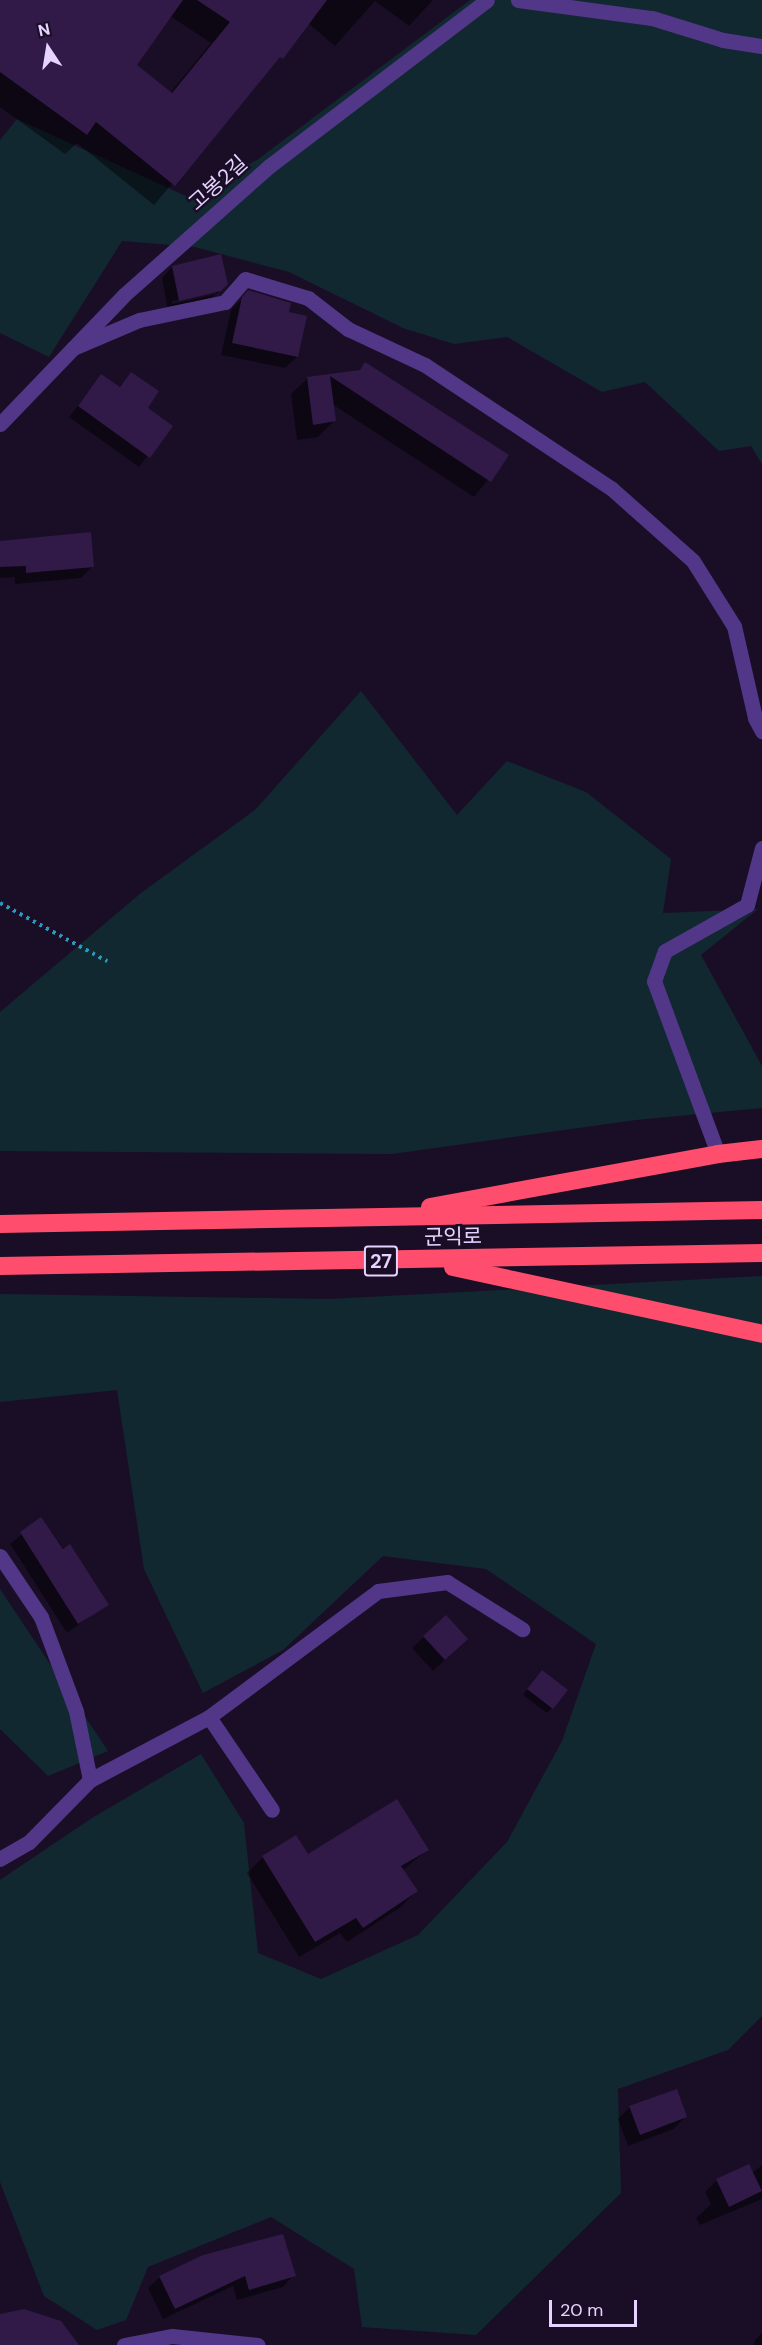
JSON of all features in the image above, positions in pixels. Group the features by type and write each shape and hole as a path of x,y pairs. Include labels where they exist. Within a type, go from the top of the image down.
{"highway":[{"path":"380,1217 718,1154 762,1149"},
{"name":"군익로","path":"0,1224 762,1210"},
{"name":"군익로","path":"0,1266 762,1252"},
{"path":"422,1260 762,1334"}],"street":[{"name":"고봉2길","path":"0,424 124,295 268,167 487,0"},
{"path":"518,0 652,18 723,40 762,46"},
{"path":"73,348 140,320 225,302 245,279 308,298 348,329 425,365 612,489 693,561 734,626 755,718 762,731"},
{"path":"718,1154 654,981 665,951 747,905 762,848"},
{"path":"0,1556 41,1617 76,1710 90,1780"},
{"path":"0,1859 29,1842 90,1780 209,1717 378,1591 447,1582 522,1629"},
{"path":"209,1717 272,1810"},
{"path":"124,2345 172,2336 258,2345"}],"path":[{"path":"0,903 107,962"}],"shaded area":[{"path":"470,0 762,0 762,464 751,446 719,451 645,382 602,392 507,337 454,344 403,328 289,272 195,247 122,241 49,357 0,333 0,140 17,119 188,197 257,160"},
{"path":"361,691 457,815 507,761 586,792 671,859 663,913 758,909 701,955 762,1066 762,1108 636,1120 392,1154 0,1151 0,1012 141,893 255,810"},
{"path":"762,1276 762,2016 728,2050 618,2089 621,2193 476,2335 362,2327 354,2269 271,2217 148,2267 126,2320 97,2330 44,2296 0,2182 0,1880 92,1818 201,1754 244,1823 258,1953 321,1979 418,1935 507,1842 562,1741 596,1644 486,1569 383,1556 283,1650 203,1693 144,1569 117,1390 0,1402 0,1294 330,1299"},
{"path":"0,1589 108,1751 48,1776 0,1729"}],"building":[{"path":"0,0 183,0 137,65 172,93 230,22 197,0 327,0 283,59 280,57 175,186 96,122 87,135 0,72"},
{"path":"221,254 228,284 221,291 179,301 172,266"},
{"path":"248,290 291,303 289,312 307,316 298,357 232,343 242,297"},
{"path":"365,362 509,455 491,482 330,376 336,421 313,425 307,377 360,370"},
{"path":"131,372 159,391 148,408 173,426 150,458 78,406 101,374 120,387"},
{"path":"91,532 94,567 26,573 26,566 0,567 0,541"},
{"path":"41,1517 63,1549 70,1544 109,1605 78,1624 20,1532"},
{"path":"446,1615 468,1639 445,1660 423,1636"},
{"path":"542,1670 568,1690 553,1709 527,1689"},
{"path":"397,1799 429,1850 401,1866 418,1891 363,1928 356,1918 315,1942 262,1856 296,1835 308,1854"},
{"path":"677,2089 687,2117 640,2135 629,2106"},
{"path":"749,2164 762,2191 729,2207 716,2179"},
{"path":"283,2234 296,2276 249,2290 245,2276 175,2309 159,2276 203,2255"},
{"path":"24,2309 61,2321 79,2345 0,2345 0,2314"}]}
